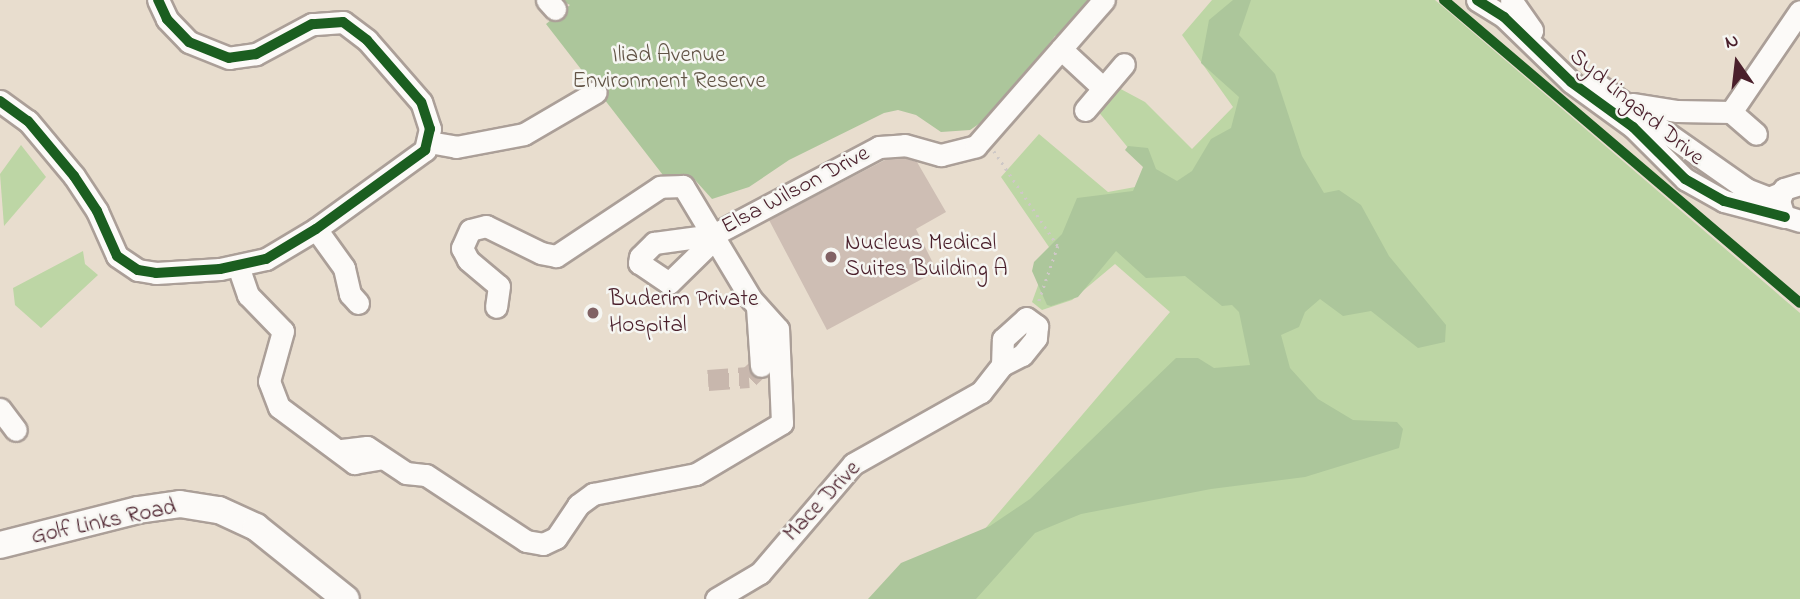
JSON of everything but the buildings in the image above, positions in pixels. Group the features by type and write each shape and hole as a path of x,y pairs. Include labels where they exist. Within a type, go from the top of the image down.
{"main road":[{"name":"Golf Links Road","path":"0,545 138,510 180,504 219,510 256,527 346,599"}],"street":[{"path":"0,101 28,121 74,176 97,211 112,250 122,261 156,273 238,266 265,259 316,229 414,160 429,142 429,121 418,97 367,40 343,22 312,24 256,54 229,58 189,42 167,19 158,0"},
{"path":"982,141 1104,0"},
{"name":"Syd Lingard Drive","path":"1477,0 1504,17 1571,82 1633,127 1666,164 1692,183 1716,197 1793,219"},
{"name":"Syd Lingard Drive","path":"1511,0 1542,40 1746,189 1770,198 1792,185"},
{"path":"1731,112 1800,11"},
{"path":"1061,49 1103,88"},
{"path":"1085,110 1124,64"},
{"path":"429,142 456,147 524,134 596,92"},
{"path":"1621,100 1666,110 1731,112 1756,134"},
{"name":"Elsa Wilson Drive","path":"713,235 879,148 905,145 941,155 982,141"},
{"path":"238,266 248,295 283,334 269,381 271,395 289,416 342,450 358,464 381,458 406,473 426,475 526,541 548,543 593,494 696,474 740,445 779,428 785,411 780,335 757,307 687,190 678,184 655,190 556,256 541,253 492,228 475,227 466,234 462,248 468,260 499,286 496,307"},
{"path":"1792,185 1779,205 1793,219"},
{"path":"316,229 344,268 350,294 358,303"},
{"path":"757,307 761,366"},
{"name":"Mace Drive","path":"716,599 760,573 853,464 981,392 1002,365 1022,355 1036,338 1037,326 1032,320"}],"path":[{"path":"982,141 1058,246 1032,320"}],"green space":[{"name":"Iliad Avenue Environment Reserve","path":"560,0 1093,0 1067,33 1055,36 998,111 970,130 941,132 916,115 898,110 884,113 789,160 749,187 712,199 695,180 666,179 546,24 570,5"},
{"path":"1212,0 1435,0 1800,313 1800,599 925,599 1170,312 1115,264 1072,300 1042,310 1032,302 1051,250 1001,177 1039,134 1108,192 1157,183 1097,110 1117,87 1145,102 1192,149 1233,107 1182,35"},
{"path":"1233,0 1251,0 1239,35 1275,74 1302,156 1324,193 1339,190 1361,205 1389,256 1446,325 1445,342 1418,348 1371,311 1343,316 1320,299 1305,312 1299,327 1281,335 1290,368 1318,399 1353,420 1397,422 1403,429 1399,448 1305,477 1211,489 1081,514 1035,533 976,599 868,599 901,563 990,526 1030,499 1176,358 1198,358 1214,368 1250,365 1239,312 1232,305 1222,306 1185,276 1146,278 1116,251 1078,297 1051,306 1047,305 1032,271 1034,262 1062,234 1077,198 1133,191 1143,167 1125,150 1128,146 1148,148 1156,169 1177,181 1192,171 1211,139 1231,128 1239,97 1201,63 1209,20"},
{"path":"21,145 46,177 4,226 0,174"},
{"path":"83,251 85,264 98,275 41,328 15,305 13,288"}],"tunnel":[{"path":"708,380 749,377 761,366"}],"cycle path":[{"path":"0,101 28,121 74,176 97,211 117,256 138,270 156,273 220,269 266,259 316,229 425,150 430,129 421,102 367,40 343,22 312,24 256,54 229,58 189,42 167,19 158,0"},
{"path":"1444,0 1800,303"},
{"path":"1477,0 1504,17 1571,82 1633,127 1685,179 1724,201 1785,217"}],"place":[{"name":"Nucleus Medical Suites Building A","path":"831,257"},
{"name":"Buderim Private Hospital","path":"593,313"}]}
